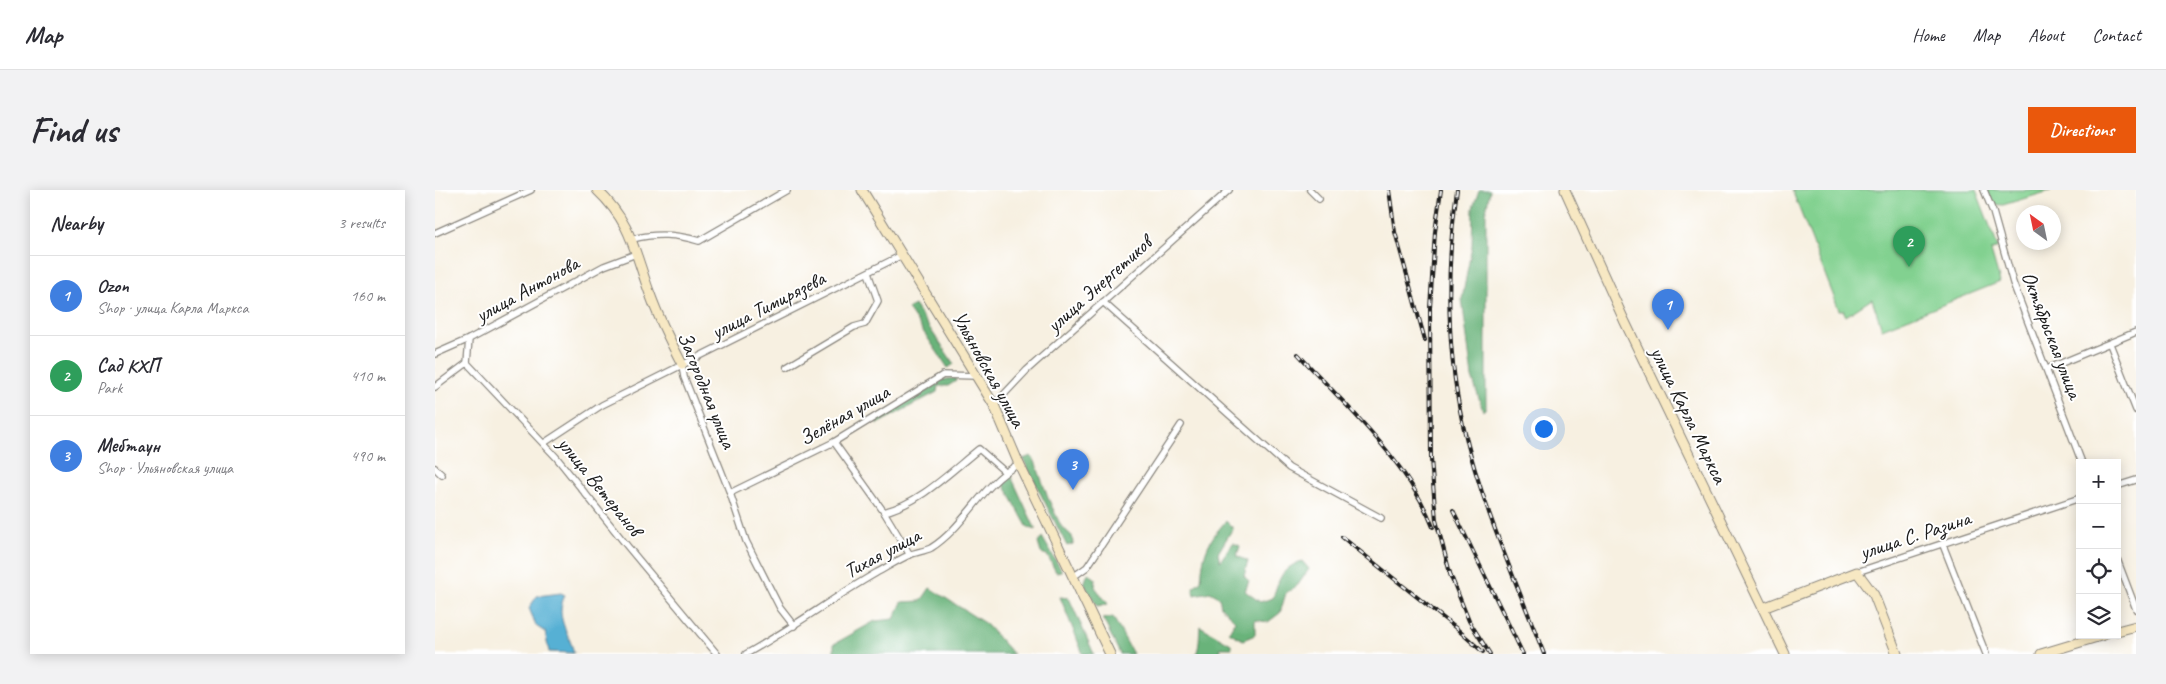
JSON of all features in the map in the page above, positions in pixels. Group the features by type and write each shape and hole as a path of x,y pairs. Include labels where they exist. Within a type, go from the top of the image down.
{"street":[{"path":"435,233 531,190"},
{"name":"Загородная улица","path":"597,190 621,217 632,239 662,326 682,364 684,377 730,493 746,541 780,608 794,626"},
{"path":"632,239 668,234 699,241 787,190"},
{"name":"Ульяновская улица","path":"862,190 994,405 1019,464 1111,654"},
{"name":"улица Энергетиков","path":"994,405 1027,370 1229,190"},
{"path":"1310,190 1319,199"},
{"name":"улица Карла Маркса","path":"1565,190 1624,320 1785,654"},
{"name":"Октябрьская улица","path":"1984,190 1993,212 2013,283 2081,459"},
{"name":"улица Антонова","path":"435,354 469,339 604,266 636,254"},
{"name":"улица Тимирязева","path":"544,443 602,405 902,255"},
{"path":"787,367 854,328 865,324 878,301 869,273"},
{"path":"1103,302 1289,468 1381,518"},
{"path":"2047,369 2136,332"},
{"path":"435,387 467,364 469,339"},
{"path":"2109,344 2136,410"},
{"name":"улица Ветеранов","path":"467,364 544,443 717,654"},
{"name":"Зелёная улица","path":"730,493 834,442 943,375 976,376"},
{"path":"1073,577 1087,567 1181,425"},
{"path":"834,442 884,512 910,555"},
{"path":"884,512 898,509 929,489 979,449 1004,471"},
{"name":"Тихая улица","path":"746,654 794,626 829,601 910,555 930,548 952,530 1004,471 1019,464"},
{"path":"435,468 442,475"},
{"path":"2121,485 2136,480"},
{"name":"улица С. Разина","path":"1763,608 1857,572 2076,499"},
{"path":"1943,545 1986,654"},
{"path":"2121,570 2136,609"},
{"path":"1857,572 1874,595 1897,654"},
{"path":"2121,630 2136,626"},
{"path":"2041,654 2091,639"}],"green space":[{"path":"1479,190 1490,190 1486,212 1486,408 1483,411 1472,377 1462,299 1472,246 1473,208"},
{"path":"1792,190 1976,190 1998,247 1991,251 2000,282 1882,329 1872,299 1846,316 1843,310 1839,310"},
{"path":"1987,190 2053,190 2003,205 1992,204"},
{"path":"914,305 954,364 948,368 908,309"},
{"path":"956,378 956,381 948,386 938,386 937,392 877,424 876,419 940,380"},
{"path":"1031,456 1035,461 1048,498 1061,526 1072,536 1073,544 1067,546 1023,459"},
{"path":"1010,474 1036,530 1028,528 1001,479"},
{"path":"1226,521 1233,528 1218,553 1220,561 1233,543 1240,546 1237,556 1248,561 1244,576 1249,581 1245,591 1260,602 1273,598 1282,575 1290,567 1302,561 1309,569 1298,585 1286,593 1280,613 1268,622 1255,620 1255,635 1243,640 1229,632 1235,621 1221,607 1219,597 1210,592 1194,595 1193,587 1201,581 1207,548 1214,535"},
{"path":"1042,537 1062,571 1056,572 1047,555 1041,553 1038,543"},
{"path":"1088,573 1096,579 1095,587 1108,604 1097,606 1084,584"},
{"path":"930,588 986,624 1013,654 834,654 834,644 875,621 894,619 902,602 921,601"},
{"path":"1060,597 1069,598 1094,654 1083,654"},
{"path":"1113,617 1133,654 1120,654 1103,619"},
{"path":"1200,626 1231,644 1232,648 1220,648 1222,654 1196,654 1199,644"}],"water":[{"path":"561,593 565,595 561,610 563,624 574,653 549,652 545,632 536,626 529,608 537,596"}],"railway":[{"path":"1389,190 1395,232 1425,340"},
{"path":"1441,190 1435,232 1430,308 1431,459 1436,520 1451,577"},
{"path":"1457,190 1451,248 1449,308 1457,396 1479,484 1499,541 1544,654"},
{"path":"1298,354 1355,414 1392,457 1422,502 1433,527"},
{"path":"1453,510 1523,654"},
{"path":"1342,537 1483,652"},
{"path":"1449,571 1469,621 1490,654"}],"place":[{"name":"Сад КХП","path":"1909,267"},
{"name":"Ozon","path":"1668,330"},
{"name":"Мебтаун","path":"1073,490"}]}
